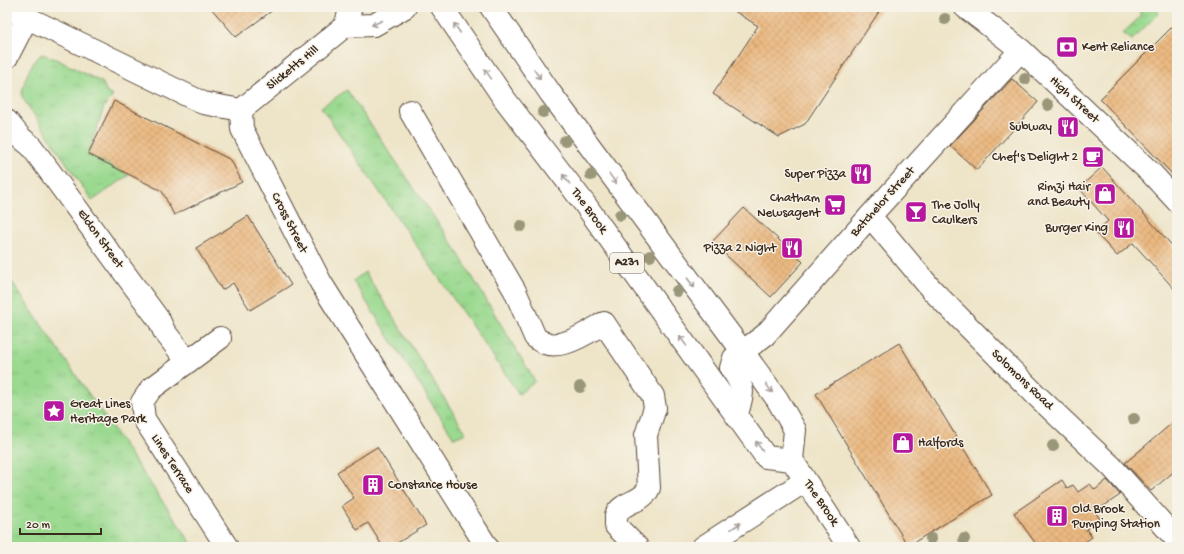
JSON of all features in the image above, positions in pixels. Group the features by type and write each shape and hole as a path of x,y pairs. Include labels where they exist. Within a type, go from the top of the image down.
{"street":[{"name":"Slicketts Hill","path":"241,110 348,17 374,25 405,7"},
{"name":"The Brook","path":"442,7 503,96 584,203 766,457 792,460 849,547"},
{"name":"A231","path":"491,7 551,94 743,352 776,399 795,430 792,460"},
{"name":"High Street","path":"965,7 1021,50 1151,173 1177,201"},
{"path":"7,8 203,103 241,110"},
{"path":"7,57 27,18"},
{"name":"Batchelor Street","path":"743,352 765,335 870,216 1021,50"},
{"name":"Cross Street","path":"241,110 242,130 309,262 487,547"},
{"path":"410,111 515,291 535,337 540,342 548,344 564,343 604,324 653,396 655,408 646,435 648,488 644,495 621,508 616,515 616,526 637,547"},
{"name":"Eldon Street","path":"7,120 20,137 30,146 98,235 159,320 164,331 187,361"},
{"name":"Solomons Road","path":"870,216 932,290 1015,374 1112,467 1177,540"},
{"name":"Lines Terrace","path":"220,338 151,389 142,402 144,419 227,547"},
{"path":"737,415 743,387 731,366 734,358 743,352"},
{"path":"703,547 805,481"}],"green space":[{"path":"1140,7 1158,7 1156,9 1159,13 1132,40 1123,33 1140,17"},
{"path":"42,54 58,60 103,83 107,93 113,96 104,107 88,154 129,175 92,201 22,97 23,86 28,73 35,61"},
{"path":"347,90 455,248 535,381 519,394 321,107"},
{"path":"365,272 466,433 454,438 353,281"},
{"name":"Great Lines Heritage Park","path":"7,275 194,547 7,547"}],"building":[{"path":"210,7 277,7 236,37"},
{"path":"728,7 882,7 805,124 779,137 713,94 758,26"},
{"path":"1177,22 1177,179 1100,99"},
{"path":"1012,79 1038,102 977,170 950,146"},
{"path":"114,101 231,160 242,182 174,215 162,191 88,154"},
{"path":"1102,167 1177,251 1177,292 1133,243 1117,256 1095,232 1108,221 1079,188"},
{"path":"744,208 803,262 771,297 712,242"},
{"path":"248,216 291,285 250,310 233,283 222,290 196,248"},
{"name":"Halfords","path":"899,343 992,495 908,546 816,394"},
{"path":"1177,419 1177,469 1151,491 1125,463"},
{"name":"Constance House","path":"377,447 426,525 391,547 383,547 368,523 357,530 342,506 354,498 337,472"},
{"name":"Old Brook Pumping Station","path":"1062,480 1067,488 1073,485 1078,492 1090,484 1095,490 1107,480 1120,495 1095,512 1100,519 1086,529 1092,537 1078,547 1038,547 1014,513"}],"place":[{"name":"Kent Reliance","path":"1067,47"},
{"name":"Subway","path":"1068,127"},
{"name":"Chef's Delight 2","path":"1093,157"},
{"name":"Super Pizza","path":"861,174"},
{"name":"Rimzi Hair and Beauty","path":"1105,194"},
{"name":"Chatham Newsagent","path":"835,205"},
{"name":"The Jolly Caulkers","path":"916,212"},
{"name":"Burger King","path":"1124,228"},
{"name":"Pizza 2 Night","path":"792,248"},
{"name":"Great Lines Heritage Park","path":"54,411"},
{"name":"Halfords","path":"903,443"},
{"name":"Constance House","path":"373,485"},
{"name":"Old Brook Pumping Station","path":"1057,516"}]}
